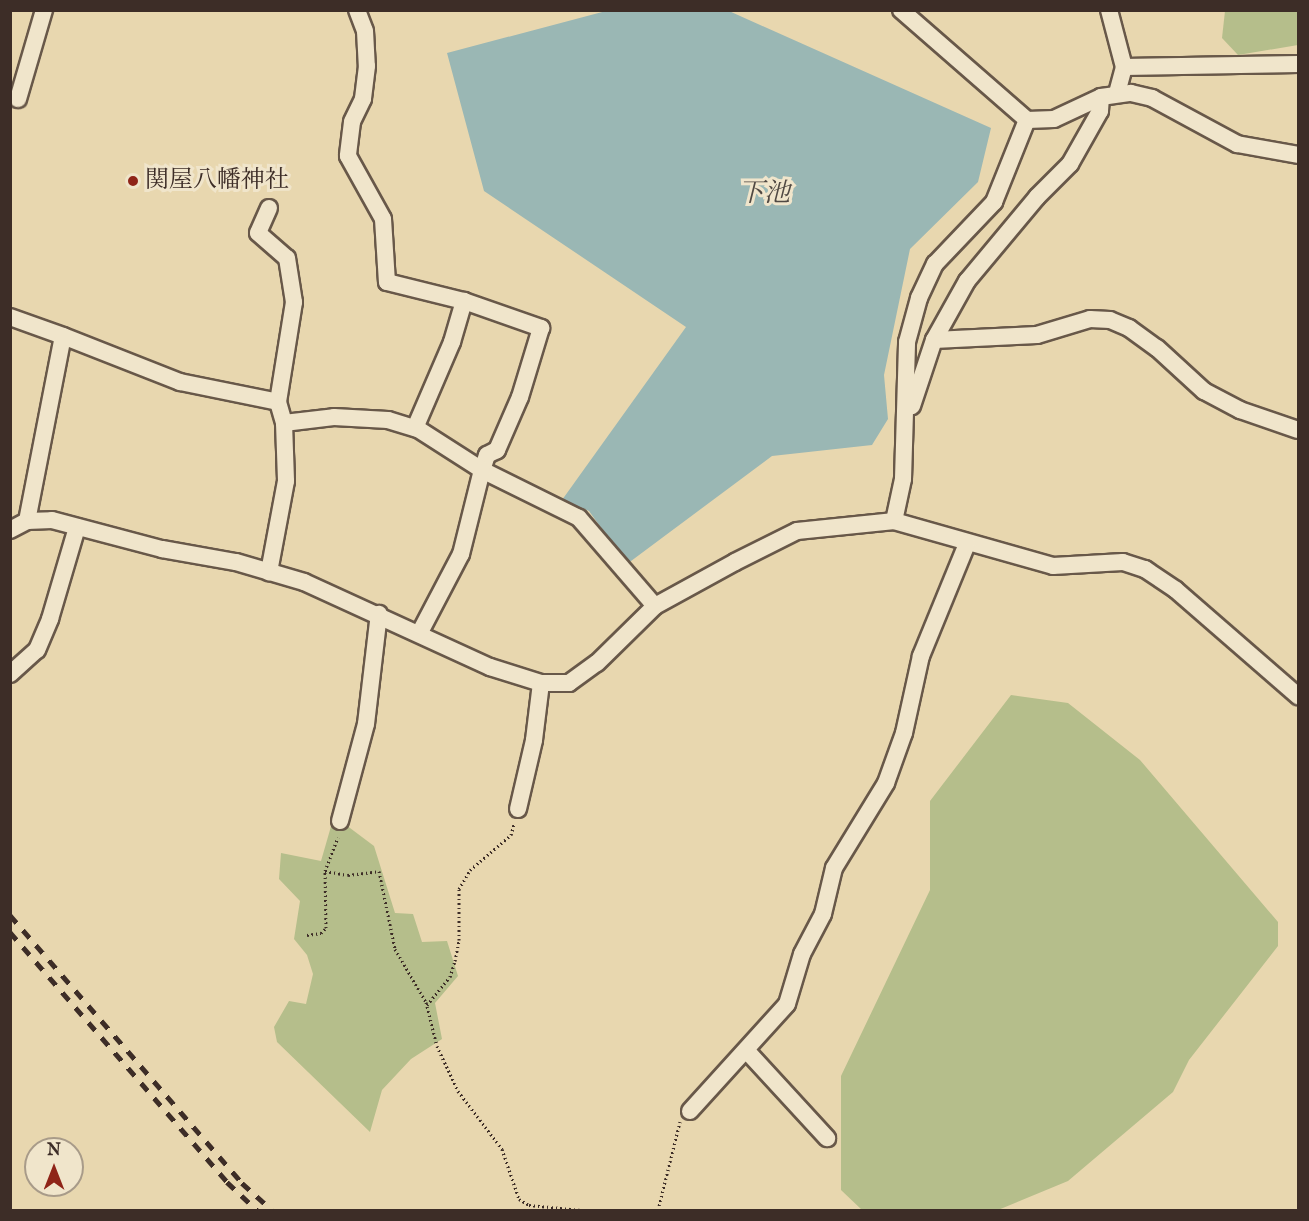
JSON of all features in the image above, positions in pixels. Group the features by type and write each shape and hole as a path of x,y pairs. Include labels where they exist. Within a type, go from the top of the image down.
{"street":[{"path":"18,99 44,10"},
{"path":"357,10 365,31 367,66 363,99 352,122 348,156 383,219 387,282 464,301 541,328 520,397 497,450 487,455 461,554 419,634"},
{"path":"901,10 1027,120 1054,119 1109,95 1152,98 1237,144 1299,155"},
{"path":"905,425 934,340 967,281 1037,197 1070,164 1124,67 1110,10"},
{"path":"1124,67 1299,64"},
{"path":"894,521 903,479 907,342 919,298 935,264 994,202 1027,120"},
{"path":"269,572 286,481 285,423 278,402 294,302 287,258 258,233 270,208"},
{"path":"415,428 452,342 464,301"},
{"path":"10,317 180,382 278,402"},
{"path":"934,340 1037,334 1090,319 1110,320 1130,328 1157,348 1203,391 1240,410 1299,430"},
{"path":"27,521 63,336"},
{"path":"285,423 363,416 415,428 482,470 579,518 655,606"},
{"path":"10,530 27,521 39,519 269,572 304,582 379,614 490,667 541,683 569,683 597,663 655,606 797,531 894,521 967,544 1053,566 1123,562 1145,569 1176,590 1299,696"},
{"path":"10,674 37,650 50,619 77,527"},
{"path":"690,1111 786,1004 806,945 823,914 834,868 886,783 904,733 921,657 967,544"},
{"path":"340,821 366,724 379,614"},
{"path":"518,809 534,740 541,683"},
{"path":"746,1050 827,1138"}],"path":[{"path":"427,1006 450,977 455,961 459,889 470,870 511,835 518,809"},
{"path":"307,935 321,933 326,928 325,871 340,821"},
{"path":"325,871 348,875 379,871 395,949 427,1006 448,1072 458,1091 502,1149 519,1199 529,1205 581,1210"},
{"path":"658,1210 675,1134 685,1111 690,1111"}],"green space":[{"path":"1225,11 1298,11 1298,45 1238,55 1222,38"},
{"path":"1011,695 1068,703 1140,760 1278,922 1278,946 1189,1060 1173,1092 1068,1181 998,1210 862,1210 841,1190 841,1076 930,890 930,801"},
{"path":"334,816 374,846 395,913 413,914 422,942 447,941 458,976 435,1003 442,1039 411,1059 382,1090 370,1132 277,1042 274,1027 289,1001 306,1004 313,974 307,955 294,939 300,901 279,879 281,853 321,861"}],"water":[{"name":"下池","path":"606,11 729,11 991,128 978,182 910,249 884,375 888,419 872,445 772,456 627,564 589,511 562,500 686,327 484,191 447,53"}],"railway":[{"path":"10,915 242,1183 272,1210"},
{"path":"10,932 227,1182 257,1210"}],"place":[{"name":"関屋八幡神社","path":"133,181"}]}
